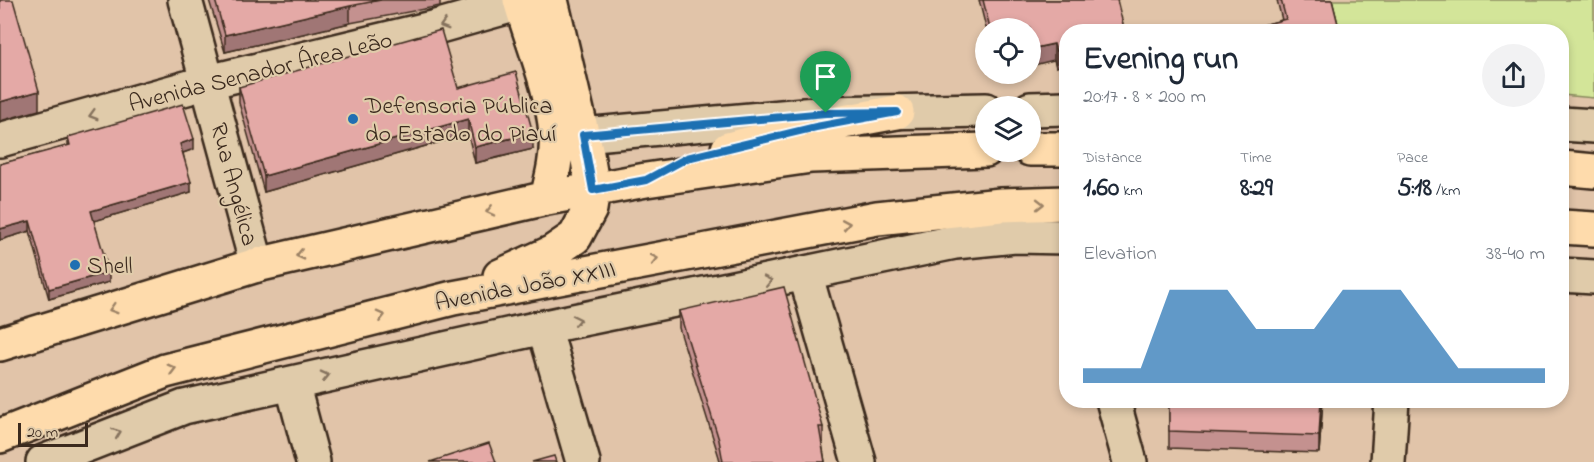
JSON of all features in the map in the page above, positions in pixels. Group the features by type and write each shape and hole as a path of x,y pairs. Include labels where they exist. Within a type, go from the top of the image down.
{"main road":[{"path":"453,298 553,252 574,237 590,209 593,190 583,135 531,1"},
{"path":"531,1 556,135 554,169 547,198"},
{"path":"646,180 687,158 816,127 897,112"},
{"path":"1041,149 1059,149"},
{"path":"0,344 257,265 547,198 646,180 812,156 975,150"},
{"path":"1569,169 1594,171"},
{"name":"Avenida João XXIII","path":"0,436 165,371 453,298 877,218 1001,205 1059,203"},
{"path":"1569,227 1594,229"}],"street":[{"name":"Rua Angélica","path":"185,0 257,265"},
{"name":"Avenida Senador Área Leão","path":"0,140 207,82 435,27 531,1"},
{"path":"1041,109 1059,108"},
{"path":"583,135 826,113 975,110"},
{"path":"1569,124 1594,126"},
{"name":"Avenida João XXIII","path":"43,462 184,407 544,327 955,242 1015,236 1059,237"},
{"path":"805,273 859,462"},
{"path":"1569,275 1594,277"},
{"path":"544,327 583,462"},
{"path":"292,383 313,462"},
{"path":"1115,408 1130,462"},
{"path":"1388,462 1391,408"}],"green space":[{"path":"1331,0 1594,0 1594,98 1569,96 1569,24 1336,24"}],"building":[{"path":"0,0 13,0 39,91 0,102"},
{"path":"215,0 381,0 225,35"},
{"path":"983,0 1117,0 1123,24 1059,24 1059,50 1056,51 1054,44 1041,47 1041,18 988,18"},
{"path":"1281,0 1332,0 1338,24 1267,24 1286,19"},
{"name":"Defensoria Pública do Estado do Piauí","path":"441,30 458,88 516,72 533,133 475,147 468,119 264,176 239,87"},
{"path":"183,104 194,139 180,144 191,182 91,211 109,272 49,289 30,221 0,229 0,164 70,145 68,137"},
{"path":"784,287 823,427 819,427 825,462 723,462 719,440 679,311"},
{"path":"1169,408 1321,408 1319,436 1169,431"},
{"path":"489,443 496,462 430,462"},
{"path":"554,456 556,462 532,462"}],"place":[{"name":"Defensoria Pública do Estado do Piauí","path":"353,119"},
{"name":"Shell","path":"75,265"}],"route":[{"path":"897,112 816,127 754,144 704,153 675,162 646,180 593,190 583,135 628,133 826,113 897,112"}]}
